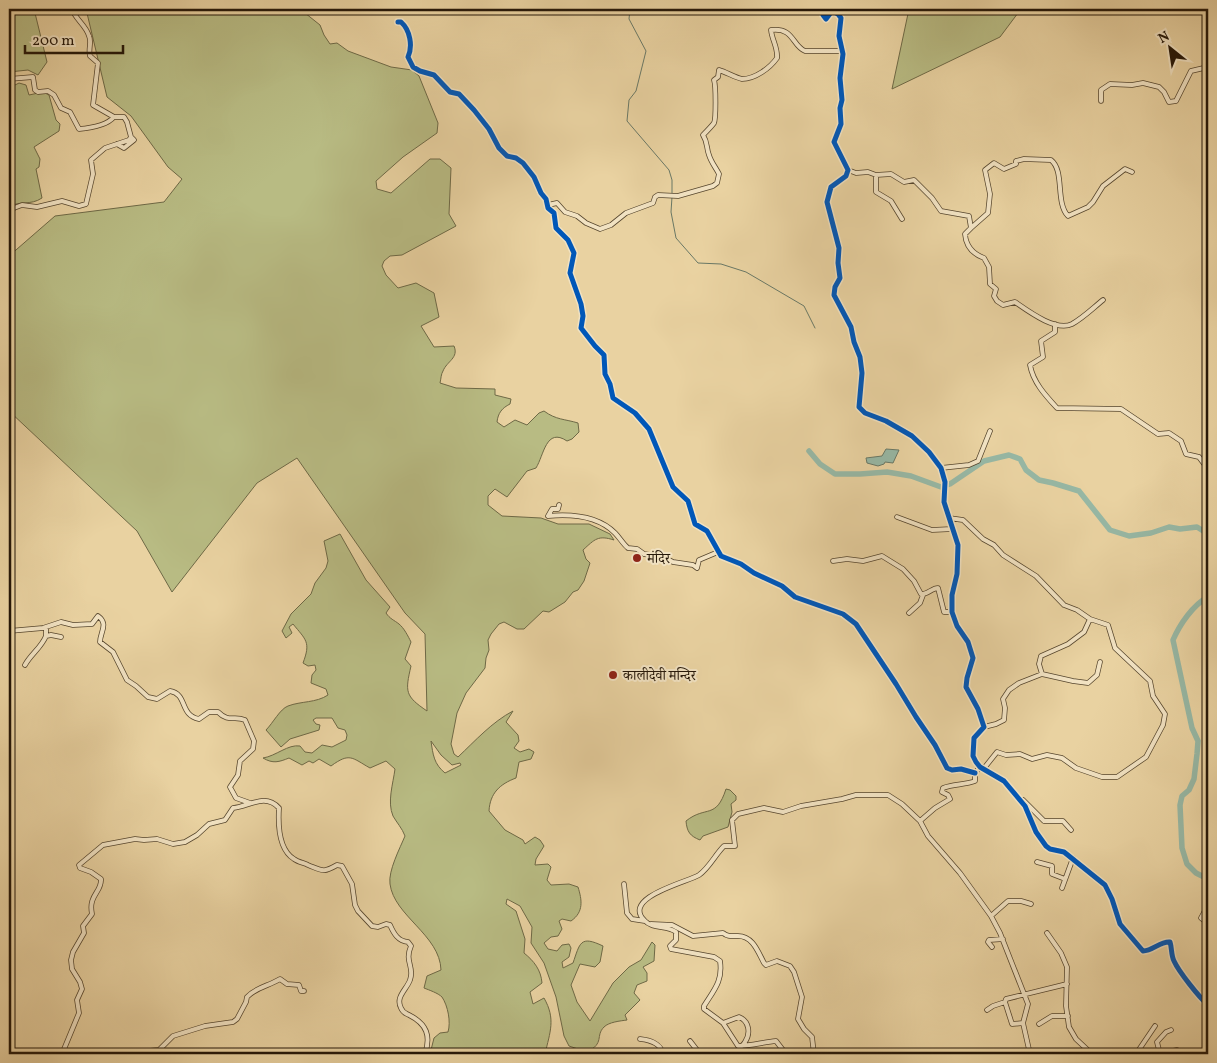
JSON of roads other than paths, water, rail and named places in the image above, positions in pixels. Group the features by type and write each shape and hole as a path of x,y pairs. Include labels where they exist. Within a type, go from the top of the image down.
{"street":[{"path":"72,9 90,36 90,56 98,63 94,105 114,117"},
{"path":"823,9 823,15 826,19 832,11 841,18 839,36 842,51 840,78 842,124 834,142 848,170 856,173 868,172 876,175 891,174 904,182 914,180 932,198 941,211 969,216 971,228"},
{"path":"398,22 405,26 411,45 408,56 413,67 434,75 450,92 461,96 489,129 499,148 507,156 516,158 524,163 534,177 548,204 548,208 554,213 556,228 568,240 574,253 569,269 581,304 583,321 581,328 594,346 604,355 605,374 610,384 611,395 614,400 635,413 649,429 673,487 688,501 695,524 707,531 722,556 742,564 754,573 782,586 795,596 843,614 856,624 935,745 947,768 975,773"},
{"path":"548,204 557,203 565,212 577,216 586,223 600,229 614,223 626,213 653,203 658,195 678,196 713,186 717,183 719,174 710,158 708,143 703,135 713,124 716,117 714,109 716,87 714,80 718,77 720,70 742,79 766,69 777,58 777,50 771,30 775,29 788,33 801,49 842,51"},
{"path":"1101,100 1101,90 1110,84 1132,85 1143,83 1159,87 1169,102 1174,102 1191,72 1208,66"},
{"path":"9,79 33,77 35,90 38,92 48,91 54,95 61,108 70,112 79,129 104,124 114,117 123,116 126,119 131,138 106,148 91,160 93,174 86,204 79,206 62,201 37,207 20,205 9,212"},
{"path":"1103,300 1070,325 1055,324 1033,315 1016,302 1003,305 996,301 994,296 996,289 990,284 987,262 984,258 975,254 966,242 965,234 988,213 990,194 985,170 994,163 1004,169 1016,164 1016,161 1024,159 1051,160 1054,162 1059,177 1060,196 1065,214 1068,216 1088,207 1103,186 1119,172 1126,169 1132,172"},
{"path":"848,170 846,176 831,187 827,202 839,248 840,278 835,287 834,295 851,327 860,358 862,373 859,407 865,413 886,421 912,436 929,452 941,468 945,482 944,502 958,545 957,574 952,595 952,612 954,620 968,642 973,658 966,687 978,710 984,727"},
{"path":"876,175 876,192 890,201 902,219"},
{"path":"1055,324 1056,332 1041,341 1043,357 1030,365 1032,374 1057,408 1121,410 1158,434 1169,433 1181,441 1186,454 1199,457 1208,469"},
{"path":"941,468 969,465 978,461 990,430"},
{"path":"559,505 558,509 552,509 548,516 587,518 615,533 628,548 636,549 644,554 663,557 673,562 693,565 697,568 699,560 718,552"},
{"path":"897,517 932,530 952,529"},
{"path":"920,821 935,808 950,800 942,792 943,788 952,784 972,783 975,781 975,773 980,767 985,767 997,752 1006,756 1020,754 1032,759 1047,755 1062,758 1076,768 1102,777 1117,777 1146,757 1163,725 1165,714 1153,696 1150,681 1116,648 1108,625 1090,619 1077,610 1064,605 1036,576 1003,555 994,545 983,539 963,520 949,518"},
{"path":"833,561 845,559 863,561 882,556 903,569 913,579 923,595"},
{"path":"909,613 919,604 923,595 938,588 944,612 952,612"},
{"path":"9,631 46,627 61,622 74,625 92,624 98,616 104,621 105,625 100,642 113,652 127,680 148,698 157,699 170,691 176,692 181,697 184,709 193,718 199,719 209,712 218,712 224,718 242,718 245,720 254,741 253,748 240,760 238,774 230,787 236,798 248,803 255,803"},
{"path":"1042,674 1038,664 1041,656 1068,644 1084,632 1090,619"},
{"path":"26,666 33,652 40,647 46,636 46,627"},
{"path":"46,636 60,637"},
{"path":"1100,662 1097,675 1088,683 1042,674 1026,680 1010,690 1002,699 1005,708 1004,720 984,727 974,738 973,756 980,767 1004,781 1025,806 1036,832 1046,846 1050,849 1060,850 1073,858 1105,885 1112,898 1120,924 1143,951 1164,942 1170,942 1173,959 1178,968 1208,1005"},
{"path":"1014,793 1044,821 1063,821 1072,830"},
{"path":"786,1054 776,1042 738,1046 723,1023 704,1009 704,1006 716,990 720,976 720,961 714,957 672,949 670,946 676,940 676,932 647,922 642,917 641,910 648,897 667,887 698,875 724,846 735,846 732,820 738,814 764,808 783,812 801,806 856,795 888,795 902,804 920,821 928,836 960,873 991,916 1028,1004 1023,1023 1030,1054"},
{"path":"62,1054 79,1013 77,1000 82,989 72,969 71,960 73,952 84,932 83,926 92,914 91,901 101,882 101,879 91,872 80,868 79,865 103,845 120,840 156,839 173,844 186,842 209,824 225,820 233,808 264,799 274,802 279,808 280,835 290,857 320,871 326,871 337,865 342,866 352,884 355,905 358,911 372,926 378,927 386,924 390,926 401,941 408,942 410,946 408,963 412,971 410,982 405,986 400,997 399,1006 404,1013 419,1022 426,1030 429,1044 425,1054"},
{"path":"1062,888 1073,858"},
{"path":"1038,862 1052,866 1052,874 1065,879"},
{"path":"624,884 627,913 632,918 647,922 672,924 693,936 723,933 728,936 740,936 753,942 764,964 766,965 777,960 790,966 794,972 802,997 798,1019 812,1037 813,1053 801,1054"},
{"path":"991,916 1008,901 1021,901 1031,904"},
{"path":"1207,907 1201,918 1208,924"},
{"path":"1047,933 1058,947 1067,965 1069,1027 1076,1039 1092,1054"},
{"path":"992,947 988,940 1002,939"},
{"path":"146,1054 148,1050 159,1050 173,1036 205,1026 233,1022 237,1019 247,996 260,988 268,986 270,983 280,979 287,984 299,985 301,991 304,990"},
{"path":"986,1010 1005,1002 1006,999 1067,984"},
{"path":"1204,1001 1208,997"},
{"path":"1005,1002 1012,1024 1023,1023"},
{"path":"1039,1024 1052,1016 1068,1016"},
{"path":"723,1023 739,1017 746,1021 748,1027 747,1039 733,1054"},
{"path":"1136,1054 1155,1026"},
{"path":"1171,1030 1166,1032 1157,1042 1159,1054 1177,1050"},
{"path":"640,1039 651,1041 661,1048 663,1054"},
{"path":"690,1041 700,1054"}],"waterway":[{"path":"630,9 629,19 646,51 636,91 629,100 627,121 669,170 672,180 672,193"},
{"path":"672,197 671,212 676,238 698,263 721,264 746,272 804,306 815,328"},
{"path":"809,451 820,464 835,474 887,472 911,476 941,487 950,484 984,461 1009,455 1020,459 1026,470 1039,480 1079,491 1110,530 1129,536 1151,533 1169,527 1180,529 1197,527 1208,534"},
{"path":"1208,597 1202,600 1188,616 1173,640 1192,728 1198,741 1194,779 1189,790 1182,796 1180,805 1182,848 1187,864 1196,873 1208,879"}],"place":[{"name":"मंदिर","path":"637,558"},
{"name":"कालीदेवी मन्दिर","path":"613,675"}]}
